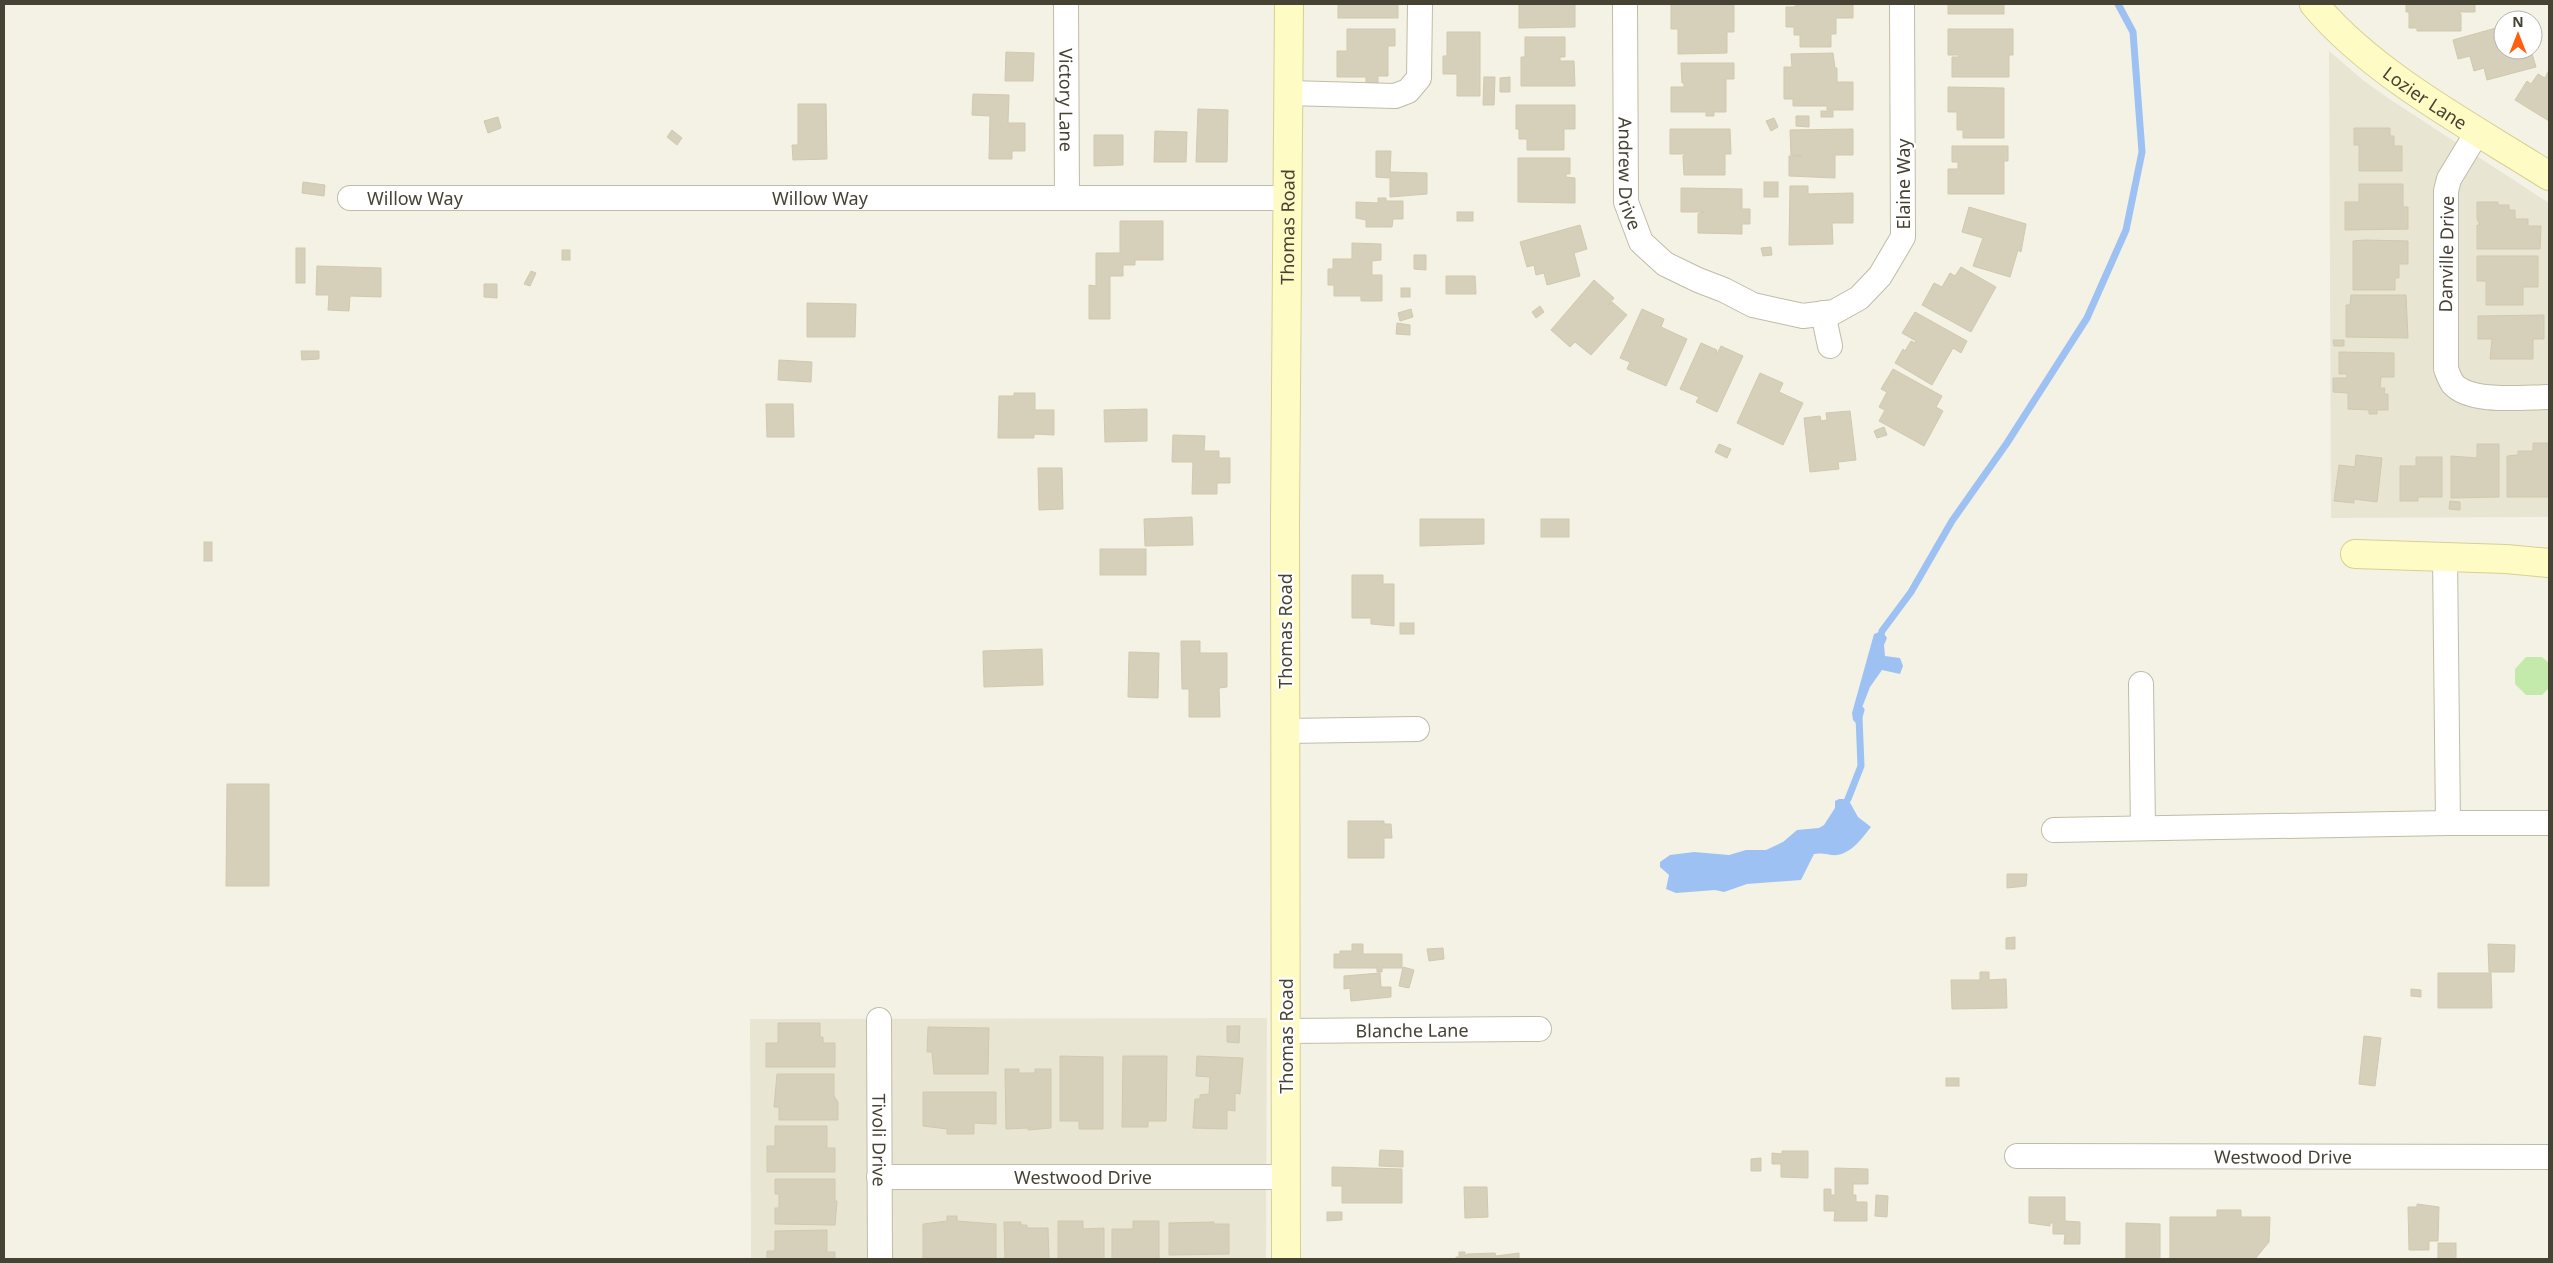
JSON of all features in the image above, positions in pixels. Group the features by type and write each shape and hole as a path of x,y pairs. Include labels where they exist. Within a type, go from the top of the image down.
{"street":[{"name":"Victory Lane","path":"1066,4 1066,197"},
{"name":"Thomas Road","path":"1286,1259 1285,520 1289,198 1289,4"},
{"path":"1289,93 1395,96 1408,91 1419,78 1420,4"},
{"name":"Andrew Drive","path":"1625,4 1626,202 1641,242 1665,264 1753,305"},
{"name":"Elaine Way","path":"1753,305 1802,316 1834,312 1859,298 1880,276 1904,237 1902,4"},
{"name":"Lozier Lane","path":"2314,4 2334,29 2412,89 2549,176"},
{"name":"Danville Drive","path":"2478,131 2449,179 2446,191 2446,370 2453,384 2469,394 2490,397 2549,396"},
{"name":"Willow Way","path":"350,198 1289,198"},
{"path":"1823,314 1830,346"},
{"path":"2354,554 2444,556 2549,563"},
{"path":"2444,556 2448,823"},
{"path":"2141,684 2143,828"},
{"path":"1286,731 1418,729"},
{"path":"2054,830 2549,822"},
{"name":"Tivoli Drive","path":"879,1020 880,1259"},
{"name":"Blanche Lane","path":"1286,1030 1539,1029"},
{"name":"Westwood Drive","path":"2017,1156 2549,1157"},
{"name":"Westwood Drive","path":"879,1177 1286,1177"}],"shaded area":[{"path":"2329,51 2364,81 2394,102 2549,203 2549,517 2331,518"},
{"path":"1267,1018 1266,1259 751,1259 750,1019"}],"green space":[{"path":"2526,657 2542,657 2549,663 2549,688 2542,695 2526,695 2515,684 2515,669"}],"water":[{"path":"1882,631 1887,638 1884,645 1885,656 1900,658 1903,666 1900,674 1882,670 1870,687 1856,723 1853,720 1852,713 1874,634"},
{"path":"1848,799 1858,817 1871,827 1856,844 1842,854 1814,854 1801,880 1747,884 1724,892 1715,890 1676,893 1666,889 1669,875 1660,867 1660,862 1670,855 1694,852 1729,855 1746,850 1766,850 1783,842 1797,830 1819,828 1824,825 1835,808 1835,801"}],"building":[{"path":"1338,4 1398,4 1398,18 1338,18"},
{"path":"1519,4 1575,4 1575,27 1519,28"},
{"path":"1671,4 1734,4 1734,32 1727,32 1727,53 1678,54 1678,29 1671,29"},
{"path":"1798,4 1853,4 1853,18 1836,18 1836,34 1831,34 1831,47 1800,47 1800,35 1794,35 1794,27 1786,27 1786,7 1794,7"},
{"path":"1948,4 2004,4 2004,14 1948,14"},
{"path":"2406,4 2475,4 2475,12 2458,12 2461,14 2461,31 2417,31 2417,28 2409,28 2409,12 2406,12"},
{"path":"1347,29 1395,29 1395,46 1388,46 1388,76 1378,76 1378,83 1366,83 1366,77 1337,77 1337,51 1347,51"},
{"path":"1948,29 2013,29 2013,55 2009,55 2009,77 1952,77 1952,57 1959,57 1959,55 1948,55"},
{"path":"2493,29 2493,60 2534,60 2536,67 2487,80 2484,68 2474,71 2470,56 2458,59 2453,40"},
{"path":"1447,32 1480,32 1480,96 1457,96 1457,74 1443,74 1443,56 1447,56"},
{"path":"1525,37 1565,37 1565,57 1560,57 1560,61 1574,61 1575,86 1521,86 1521,57 1525,57"},
{"path":"1006,52 1034,53 1033,81 1005,81"},
{"path":"1833,53 1835,68 1837,68 1837,82 1853,82 1853,110 1827,110 1827,106 1793,106 1793,99 1784,99 1784,67 1792,67 1791,54"},
{"path":"1681,63 1734,63 1734,79 1726,79 1726,112 1714,112 1714,116 1706,116 1706,112 1671,112 1671,87 1684,87"},
{"path":"2549,70 2549,121 2515,100 2527,81 2531,84 2538,74 2545,78"},
{"path":"1484,77 1495,77 1494,105 1483,105"},
{"path":"1510,77 1510,92 1500,92 1500,78"},
{"path":"1948,87 2004,88 2004,138 1963,138 1963,130 1957,130 1957,112 1948,112"},
{"path":"973,94 1009,95 1008,123 1025,123 1025,151 1012,151 1012,159 989,159 990,116 972,115"},
{"path":"798,104 826,104 827,159 793,160 792,145 798,145"},
{"path":"1516,105 1575,105 1575,129 1564,129 1564,150 1527,150 1527,139 1519,139 1519,129 1516,129"},
{"path":"1198,109 1228,110 1227,162 1196,162"},
{"path":"1821,111 1833,111 1833,117 1821,117"},
{"path":"1796,116 1809,116 1809,127 1796,126"},
{"path":"498,117 501,128 488,133 484,121"},
{"path":"1774,118 1778,127 1771,131 1766,121"},
{"path":"2354,128 2390,128 2390,136 2394,136 2394,146 2402,146 2402,171 2359,171 2359,145 2354,145"},
{"path":"1670,129 1730,129 1731,154 1725,154 1725,175 1684,175 1683,156 1686,154 1670,154"},
{"path":"1853,129 1853,155 1835,155 1835,178 1789,176 1789,156 1802,156 1791,155 1790,130"},
{"path":"672,130 682,138 677,145 667,137"},
{"path":"1155,131 1187,132 1186,162 1154,162"},
{"path":"1094,135 1123,135 1123,165 1094,166"},
{"path":"1952,146 2008,146 2008,161 2004,161 2004,194 1948,194 1948,169 1958,169 1958,162 1952,162"},
{"path":"1376,151 1391,151 1390,172 1427,173 1427,194 1390,197 1390,178 1376,177"},
{"path":"1518,158 1570,158 1570,174 1566,174 1566,177 1575,178 1575,203 1518,202"},
{"path":"303,182 325,185 324,196 302,193"},
{"path":"1764,182 1778,182 1778,197 1764,197"},
{"path":"2359,184 2403,184 2403,207 2408,207 2408,229 2345,230 2345,202 2359,202"},
{"path":"1790,186 1808,186 1808,194 1853,193 1853,223 1832,223 1833,244 1789,245"},
{"path":"1681,188 1742,189 1742,209 1750,209 1750,224 1742,224 1742,234 1698,233 1698,214 1704,212 1681,212"},
{"path":"1378,198 1386,198 1386,201 1403,201 1403,219 1393,219 1392,227 1366,227 1366,220 1356,218 1356,202 1378,203"},
{"path":"2477,202 2498,202 2498,205 2509,205 2509,210 2515,210 2515,219 2528,219 2528,226 2541,226 2540,249 2477,249 2477,225 2480,225 2477,219"},
{"path":"1969,207 2026,224 2021,252 2018,250 2010,277 1973,266 1983,238 1962,232"},
{"path":"1457,212 1473,212 1473,221 1457,221"},
{"path":"1120,221 1163,221 1163,260 1135,260 1135,265 1123,265 1123,276 1110,276 1110,319 1089,319 1089,285 1096,286 1096,253 1120,253"},
{"path":"1580,225 1587,249 1574,253 1580,276 1547,285 1544,273 1536,275 1534,265 1527,267 1520,242"},
{"path":"2353,241 2408,241 2408,264 2399,264 2399,278 2395,278 2395,290 2353,290"},
{"path":"1352,243 1381,244 1381,260 1372,261 1372,275 1382,275 1382,301 1361,301 1361,296 1334,296 1334,285 1328,285 1328,269 1333,269 1333,259 1352,259"},
{"path":"1771,247 1772,255 1763,256 1761,248"},
{"path":"296,248 305,248 305,283 296,283"},
{"path":"562,250 570,250 570,260 562,260"},
{"path":"1414,255 1426,255 1426,270 1414,269"},
{"path":"2477,256 2538,256 2538,287 2523,287 2523,305 2486,305 2486,281 2477,281"},
{"path":"317,266 381,268 381,297 350,296 349,311 328,310 329,295 316,295"},
{"path":"1961,267 1996,287 1971,332 1922,305 1934,283 1942,287 1950,273 1955,276"},
{"path":"531,271 536,273 530,286 524,284"},
{"path":"1446,276 1475,276 1476,294 1446,294"},
{"path":"1594,280 1614,298 1608,305 1612,302 1627,315 1591,355 1575,342 1570,347 1551,330"},
{"path":"484,284 497,284 497,298 484,297"},
{"path":"1401,288 1410,288 1410,297 1401,297"},
{"path":"2351,295 2406,295 2408,338 2346,337 2346,305 2350,305"},
{"path":"807,303 856,304 855,337 807,337"},
{"path":"1540,306 1544,312 1536,318 1532,312"},
{"path":"1411,309 1413,317 1400,321 1398,313"},
{"path":"1642,309 1664,319 1661,327 1687,339 1666,386 1627,369 1630,362 1620,358"},
{"path":"1915,312 1967,341 1961,353 1953,348 1932,385 1895,363 1903,349 1905,351 1911,341 1915,343 1916,341 1902,333"},
{"path":"2544,315 2544,339 2533,339 2533,359 2490,359 2492,339 2478,339 2478,316"},
{"path":"1397,323 1410,325 1410,335 1396,334"},
{"path":"2333,340 2344,340 2344,346 2334,346"},
{"path":"1701,343 1717,350 1716,354 1721,346 1743,356 1717,412 1696,402 1699,397 1680,389"},
{"path":"301,351 319,351 319,359 302,360"},
{"path":"2339,352 2394,353 2394,377 2381,377 2380,388 2385,388 2384,394 2388,394 2388,410 2377,410 2377,414 2369,414 2369,410 2348,409 2348,393 2333,392 2333,378 2347,378 2347,374 2339,374"},
{"path":"779,360 812,362 811,382 778,380"},
{"path":"1893,369 1942,396 1936,407 1943,411 1924,446 1879,421 1885,410 1879,407 1887,392 1881,389"},
{"path":"1760,373 1783,383 1779,392 1803,403 1783,445 1737,423"},
{"path":"1014,393 1035,393 1035,410 1054,410 1054,435 1034,434 1034,438 998,438 999,396 1014,396"},
{"path":"766,404 793,404 794,437 767,437"},
{"path":"1147,409 1147,441 1105,442 1104,410"},
{"path":"1850,411 1856,460 1838,462 1839,469 1810,472 1804,418 1820,416 1821,421 1827,420 1826,413"},
{"path":"1884,427 1887,435 1877,438 1874,431"},
{"path":"1173,435 1205,436 1204,451 1219,451 1219,458 1230,458 1230,483 1217,483 1217,494 1192,494 1193,462 1172,462"},
{"path":"2533,443 2549,443 2549,497 2507,497 2507,456 2518,455 2518,451 2533,451"},
{"path":"1719,444 1731,449 1727,458 1715,452"},
{"path":"2477,444 2499,444 2499,497 2451,498 2451,456 2477,458"},
{"path":"2356,455 2382,458 2377,502 2354,499 2354,503 2334,501 2339,465 2355,467"},
{"path":"2416,457 2442,457 2442,497 2418,497 2418,501 2400,501 2400,466 2416,466"},
{"path":"1038,468 1062,468 1063,509 1039,510"},
{"path":"2450,501 2460,502 2460,510 2449,509"},
{"path":"1192,517 1193,545 1145,546 1144,519"},
{"path":"1420,519 1484,519 1484,544 1420,546"},
{"path":"1541,519 1569,519 1569,537 1541,537"},
{"path":"204,542 212,542 212,561 204,561"},
{"path":"1100,549 1146,549 1146,575 1100,575"},
{"path":"1352,575 1383,575 1383,584 1394,584 1394,626 1371,624 1371,618 1352,618"},
{"path":"1400,623 1414,623 1414,634 1400,634"},
{"path":"1181,641 1200,641 1200,653 1227,653 1227,687 1219,688 1220,717 1189,717 1189,689 1182,689"},
{"path":"1042,649 1043,685 984,687 983,651"},
{"path":"1129,652 1159,653 1158,698 1128,697"},
{"path":"227,784 269,784 269,886 226,886"},
{"path":"1348,821 1384,821 1384,824 1391,824 1392,838 1384,838 1384,858 1348,858"},
{"path":"2007,874 2027,874 2026,886 2007,888"},
{"path":"2015,937 2015,949 2006,949 2006,938"},
{"path":"1352,944 1363,944 1363,954 1402,954 1402,968 1382,968 1382,972 1377,972 1377,968 1334,968 1334,954 1340,954 1340,951 1352,951"},
{"path":"2488,944 2515,945 2514,972 2489,972"},
{"path":"1443,948 1444,959 1429,961 1427,949"},
{"path":"1403,967 1414,970 1409,988 1399,986"},
{"path":"1980,972 1989,972 1989,980 2006,979 2007,1008 1952,1009 1951,980 1980,980"},
{"path":"1380,973 1381,987 1391,987 1391,997 1351,1001 1350,988 1344,989 1344,976"},
{"path":"2438,973 2491,973 2492,1008 2438,1008"},
{"path":"2411,989 2421,990 2421,997 2411,996"},
{"path":"778,1023 820,1023 820,1037 823,1037 823,1043 835,1043 835,1067 766,1067 766,1043 778,1043"},
{"path":"1227,1026 1240,1026 1239,1043 1227,1042"},
{"path":"928,1027 989,1028 988,1074 934,1074 932,1052 927,1052"},
{"path":"2364,1036 2381,1038 2375,1086 2359,1084"},
{"path":"1060,1056 1103,1057 1103,1129 1079,1129 1079,1121 1060,1121"},
{"path":"1123,1056 1167,1056 1166,1121 1148,1121 1148,1127 1122,1127"},
{"path":"1197,1056 1243,1058 1240,1094 1235,1093 1235,1111 1227,1110 1227,1129 1193,1128 1195,1099 1200,1099 1200,1095 1209,1094 1210,1077 1196,1076"},
{"path":"1005,1069 1019,1069 1019,1073 1035,1073 1035,1069 1051,1069 1051,1128 1006,1129"},
{"path":"777,1074 834,1074 834,1096 838,1102 838,1120 779,1120 779,1107 774,1107"},
{"path":"1946,1078 1959,1078 1959,1086 1946,1086"},
{"path":"923,1092 996,1092 996,1124 974,1123 974,1134 947,1134 947,1129 923,1126"},
{"path":"775,1126 827,1126 827,1148 835,1148 835,1172 767,1172 767,1146 775,1146"},
{"path":"1380,1150 1403,1151 1403,1167 1379,1166"},
{"path":"1782,1151 1808,1151 1808,1178 1781,1177 1781,1164 1772,1164 1772,1153 1782,1154"},
{"path":"1761,1158 1761,1171 1751,1171 1751,1159"},
{"path":"1332,1167 1402,1169 1402,1203 1342,1203 1342,1186 1332,1186"},
{"path":"1835,1168 1868,1169 1868,1184 1853,1184 1853,1195 1856,1195 1856,1202 1867,1202 1867,1221 1834,1221 1835,1211 1824,1211 1824,1189 1831,1189 1831,1195 1835,1195"},
{"path":"775,1179 835,1179 835,1201 837,1201 835,1225 775,1224 775,1208 779,1208 779,1194 775,1194"},
{"path":"1464,1187 1487,1187 1488,1217 1465,1218"},
{"path":"1876,1195 1888,1196 1887,1217 1875,1216"},
{"path":"2029,1197 2065,1197 2065,1221 2080,1222 2080,1244 2064,1244 2065,1234 2053,1234 2053,1223 2050,1223 2050,1226 2029,1223"},
{"path":"2417,1204 2439,1207 2438,1241 2429,1241 2429,1250 2409,1250 2408,1207 2417,1207"},
{"path":"2217,1210 2241,1210 2241,1217 2270,1217 2269,1242 2255,1259 2170,1259 2170,1217 2217,1217"},
{"path":"1327,1212 1342,1212 1342,1220 1327,1221"},
{"path":"947,1216 957,1216 957,1221 996,1224 996,1258 923,1258 923,1224 947,1221"},
{"path":"1058,1221 1083,1221 1083,1229 1104,1228 1104,1259 1058,1259"},
{"path":"1133,1221 1159,1221 1159,1259 1112,1259 1112,1229 1133,1229"},
{"path":"1004,1222 1021,1222 1021,1225 1027,1225 1027,1228 1048,1228 1049,1259 1005,1259"},
{"path":"1214,1222 1214,1224 1229,1224 1229,1254 1169,1255 1169,1223"},
{"path":"2126,1223 2160,1224 2160,1259 2126,1259"},
{"path":"827,1230 827,1252 835,1252 835,1259 767,1259 767,1251 775,1251 775,1231"},
{"path":"2438,1243 2456,1243 2456,1259 2438,1259"},
{"path":"1459,1252 1465,1252 1465,1256 1467,1254 1495,1253 1496,1256 1519,1253 1519,1259 1456,1259 1456,1257 1459,1257"}],"waterway":[{"path":"1880,639 1882,631 1911,592 1952,521 2007,443 2087,318 2126,230 2142,152 2133,32 2118,4"},
{"path":"1848,799 1861,766 1859,717 1861,710"}]}
